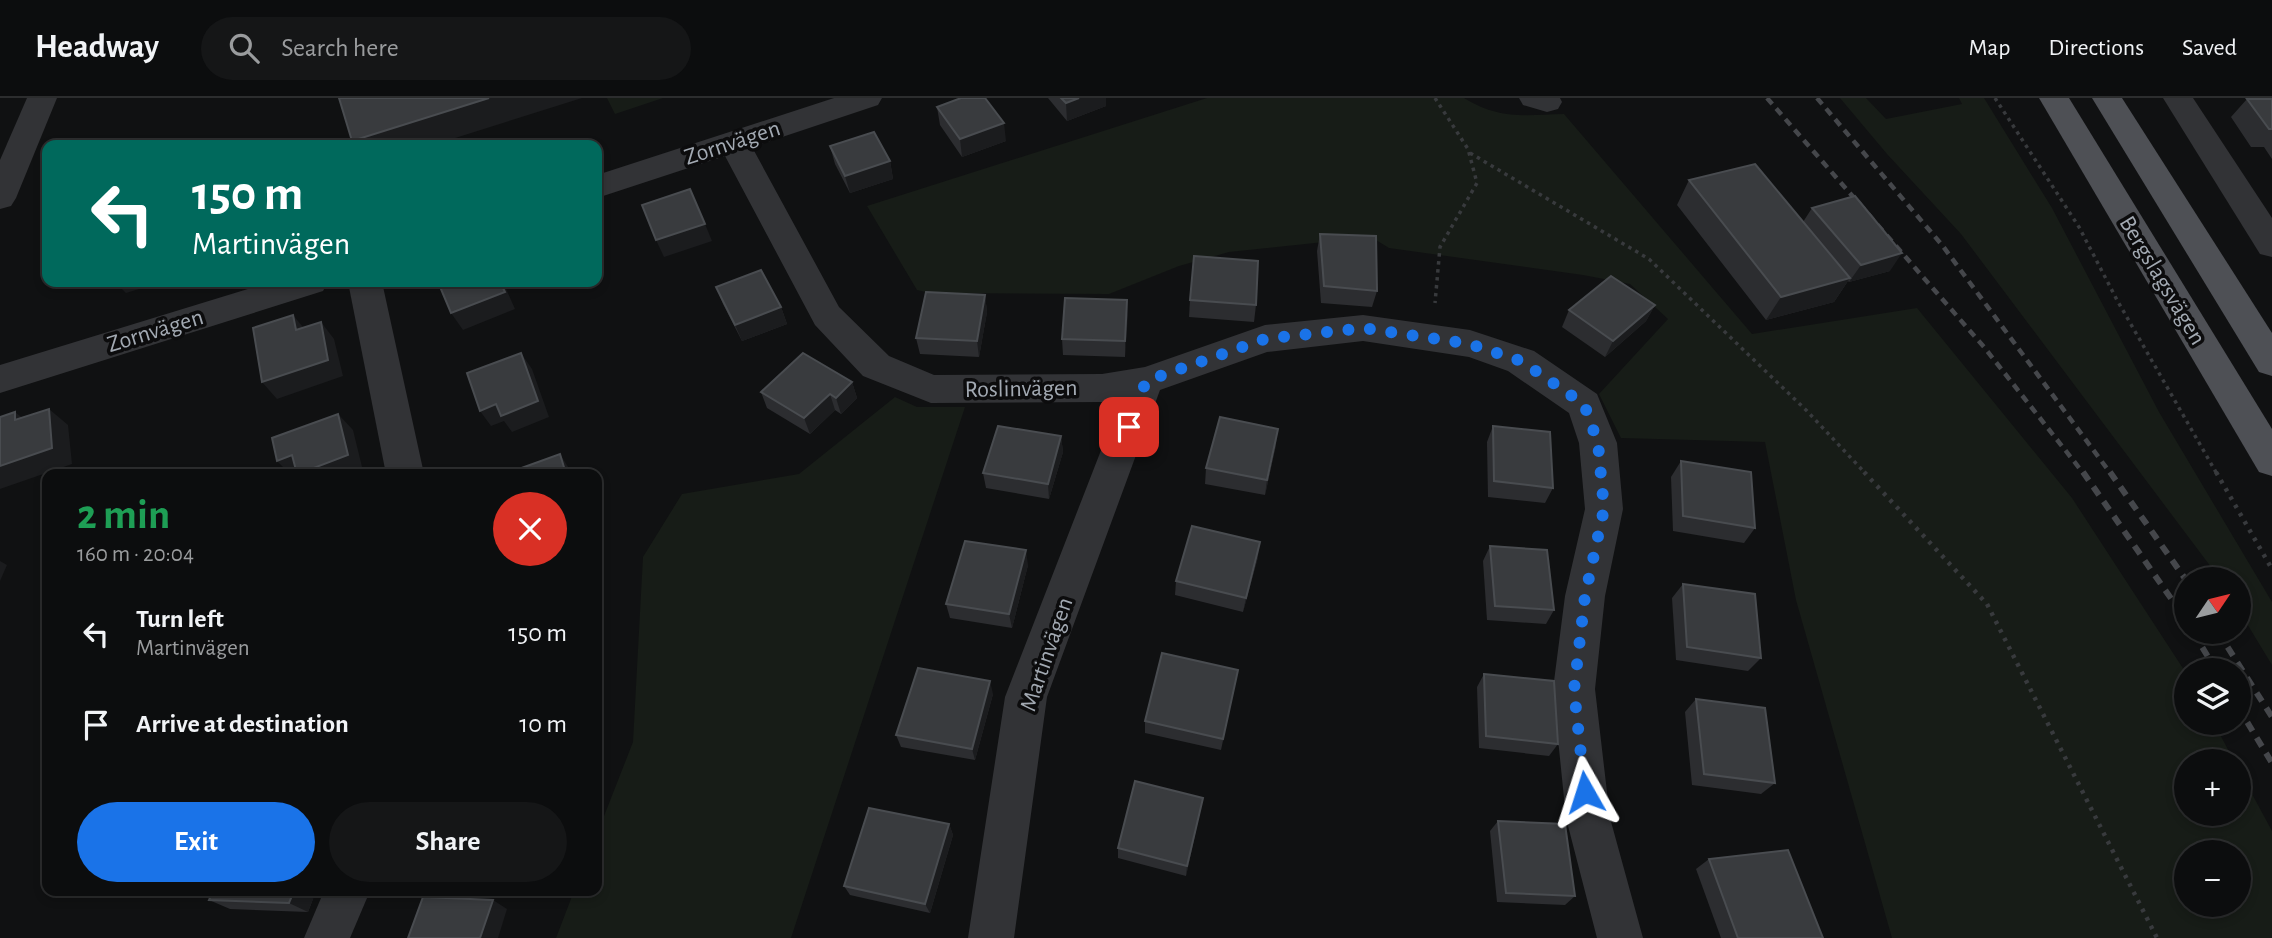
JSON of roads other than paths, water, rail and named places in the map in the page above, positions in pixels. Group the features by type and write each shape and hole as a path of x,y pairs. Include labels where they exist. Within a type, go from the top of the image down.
{"main road":[{"name":"Bergslagsvägen","path":"2054,98 2272,461"},
{"name":"Bergslagsvägen","path":"2106,98 2272,362"}],"street":[{"path":"0,198 42,98"},
{"name":"Zornvägen","path":"602,185 867,98"},
{"path":"2178,98 2272,245"},
{"name":"Roslinvägen","path":"733,142 827,316 876,366 931,389 1102,388 1146,381 1265,339 1363,328 1470,344 1521,361 1584,404 1598,443 1604,509 1585,596 1574,690 1588,818 1620,938"},
{"name":"Zornvägen","path":"0,379 295,287"},
{"path":"366,287 404,469"},
{"name":"Martinvägen","path":"991,938 1026,697 1146,381"},
{"path":"327,938 345,896"}],"railway":[{"path":"1767,98 1984,347 2084,474"},
{"path":"1817,98 1942,245 2111,474"},
{"path":"2083,472 2174,603"},
{"path":"2110,472 2177,567"},
{"path":"2200,644 2209,658"},
{"path":"2226,644 2272,717"},
{"path":"2251,728 2272,763"}]}
